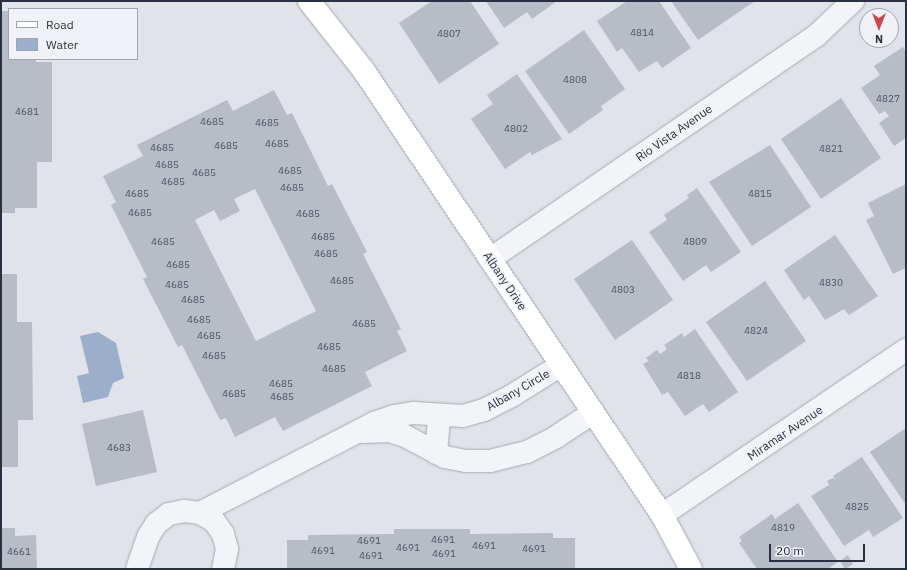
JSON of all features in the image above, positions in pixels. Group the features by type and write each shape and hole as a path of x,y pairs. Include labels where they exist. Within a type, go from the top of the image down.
{"street":[{"name":"Rio Vista Avenue","path":"490,259 817,34 853,1"},
{"name":"Albany Drive","path":"311,2 364,71 594,412 662,515 691,569"},
{"name":"Miramar Avenue","path":"662,515 906,350"},
{"name":"Albany Circle","path":"200,513 358,433 374,423 394,416 414,413 439,416 463,416 484,410 513,395 561,365"},
{"name":"Albany Circle","path":"358,433 389,432 405,436 436,453 466,461 490,461 527,452 556,437 594,412"},
{"path":"436,453 439,416"},
{"path":"137,569 148,537 156,524 169,514 184,511 200,513 214,521 223,534 227,549 223,569"}],"water":[{"path":"98,332 116,343 124,378 113,383 108,397 83,403 77,376 89,373 80,336"}],"building":[{"path":"432,1 470,1 499,44 439,84 399,23"},
{"path":"486,1 557,1 532,19 527,12 504,28"},
{"path":"627,1 659,1 691,48 662,68 657,61 639,72 622,48 617,52 597,21"},
{"path":"671,1 755,1 698,40"},
{"path":"1,11 8,11 8,60 36,60 36,62 52,62 52,162 37,162 37,208 15,208 15,213 1,213"},
{"path":"584,30 625,89 601,106 603,110 569,134 525,71"},
{"path":"903,47 906,52 906,138 894,146 879,123 889,116 885,111 879,114 861,88 880,75 874,66"},
{"path":"517,74 562,139 532,155 530,152 505,169 471,119 493,104 487,95"},
{"path":"274,90 287,115 292,113 328,186 332,184 367,252 363,254 401,329 397,331 407,351 365,372 372,386 283,431 275,417 235,437 226,418 220,420 182,345 178,347 143,279 147,277 111,205 116,202 103,176 143,156 137,145 227,100 233,111","holes":["255,189 316,311 256,341 195,220 214,210 220,221 240,211 234,199"]},
{"path":"841,98 881,158 821,199 781,139"},
{"path":"770,145 811,207 752,246 709,182"},
{"path":"906,184 906,268 893,274 866,220 874,216 868,203"},
{"path":"697,188 741,252 711,272 706,265 683,281 649,232 667,220 664,215 689,198 687,195"},
{"path":"835,235 878,296 849,315 844,309 825,320 809,296 804,300 784,270"},
{"path":"632,240 673,300 615,340 574,279"},
{"path":"1,274 17,274 17,322 32,322 33,420 18,420 18,467 1,467"},
{"path":"765,281 806,341 747,381 706,322"},
{"path":"695,329 738,392 709,412 703,404 685,416 668,392 662,395 643,364 649,361 646,358 657,350 660,354 667,349 664,345 682,333 684,337"},
{"path":"143,410 157,472 96,486 82,424"},
{"path":"906,428 906,505 870,452"},
{"path":"862,457 903,518 873,537 869,530 844,546 811,496 829,485 827,481 833,478 836,480 833,476"},
{"path":"798,503 838,562 828,569 757,569 739,543 742,541 739,537 772,514 775,519"},
{"path":"1,528 15,528 15,536 36,535 37,569 1,569"},
{"path":"394,529 470,529 470,534 553,533 553,538 575,538 575,569 287,569 287,540 308,540 308,535 394,534"},
{"path":"848,555 853,564 845,569 840,561"}]}
